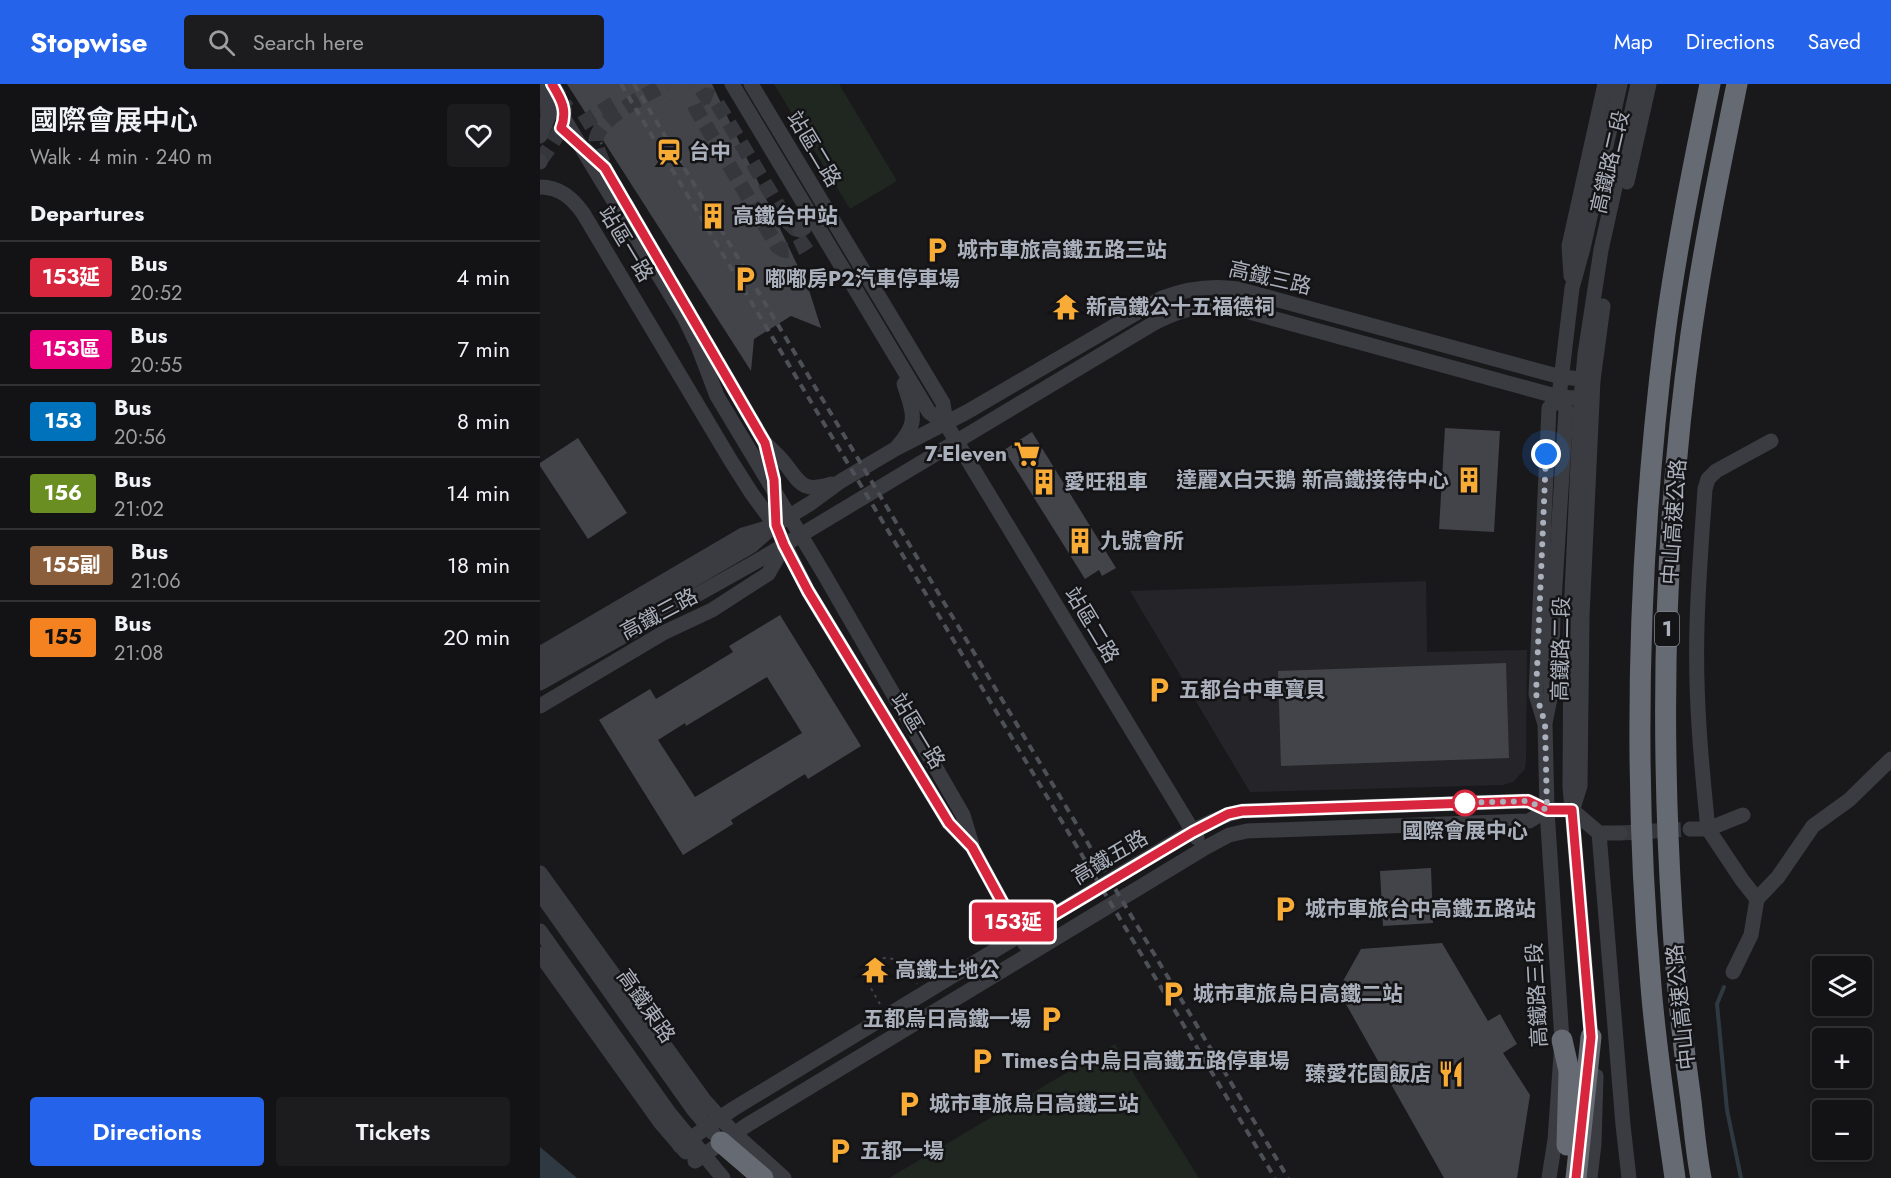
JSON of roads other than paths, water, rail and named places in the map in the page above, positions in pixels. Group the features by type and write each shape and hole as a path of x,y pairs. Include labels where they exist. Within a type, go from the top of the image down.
{"highway":[{"name":"中山高速公路","path":"1675,1178 1651,985 1641,822 1639,681 1649,497 1665,331 1687,198 1710,84"},
{"name":"中山高速公路","path":"1701,1178 1676,983 1668,845 1665,682 1674,499 1691,335 1712,203 1737,84"},
{"path":"1575,1178 1591,1037"},
{"path":"1562,1040 1569,1071 1567,1143 1562,1178"},
{"path":"728,1137 763,1178"}],"street":[{"name":"站區二路","path":"732,84 929,412 946,424"},
{"name":"站區二路","path":"751,84 943,403 946,424 1203,849"},
{"name":"高鐵路二段","path":"1572,288 1569,246 1605,84"},
{"name":"高鐵路二段","path":"1547,810 1545,723 1536,694 1549,408 1559,397 1572,288 1620,84"},
{"name":"高鐵路二段","path":"1572,810 1570,626 1588,379 1601,250 1638,84"},
{"name":"高鐵路二段","path":"1588,379 1595,356 1611,252 1649,84"},
{"path":"540,136 548,118 549,108 543,85"},
{"path":"543,85 684,317 717,396 963,814 972,847"},
{"name":"站區一路","path":"540,187 561,191 570,196 584,213 713,431 752,494 776,525 808,591 949,823 972,847 1031,954"},
{"path":"806,210 808,216 804,235 826,242"},
{"name":"高鐵三路","path":"540,683 547,665 751,546 776,525 841,481 895,449 946,424 1162,298 1178,292 1218,286 1238,289 1561,377 1588,379"},
{"name":"高鐵三路","path":"547,665 784,545 1154,323 1186,308 1220,305 1248,311 1559,397 1587,398"},
{"path":"893,353 913,409 911,428 895,449"},
{"name":"站區一路","path":"726,376 765,443 774,480 776,525"},
{"path":"713,431 727,441 741,439 749,427 746,410"},
{"path":"1757,899 1708,829 1698,712 1697,627 1705,489 1708,479 1716,471 1771,441"},
{"path":"765,443 783,460 802,485 819,488 841,481"},
{"name":"高鐵三路","path":"540,706 663,633 712,609 768,574 784,545"},
{"path":"1733,972 1751,935 1757,899 1778,877 1813,826 1849,800 1891,759"},
{"name":"高鐵五路","path":"684,1143 713,1122 1020,935 1193,832 1228,814 1242,811 1528,801 1547,810 1572,810"},
{"name":"高鐵五路","path":"699,1158 728,1137 1229,835 1247,831 1529,821 1547,810"},
{"name":"高鐵路三段","path":"1547,810 1562,1040 1550,1178"},
{"path":"1572,810 1599,833 1620,832"},
{"path":"1572,810 1596,1076 1594,1144 1590,1178"},
{"path":"1690,829 1708,829 1743,815"},
{"path":"1599,833 1629,1178"},
{"path":"540,873 704,1100 713,1122"},
{"name":"高鐵東路","path":"540,893 687,1100 728,1137 784,1178"},
{"name":"高鐵東路","path":"540,931 684,1143 723,1178"},
{"path":"540,954 660,1122 684,1143"}],"waterway":[{"path":"1724,987 1717,1004 1727,1110 1741,1178"}],"tunnel":[{"path":"552,84 567,108"},
{"path":"603,163 596,140 605,124 625,108 665,84"},
{"path":"800,230 795,229 788,222 714,98 707,95 694,104 777,246 789,250 809,240"},
{"path":"540,161 562,125 563,101"},
{"path":"561,128 566,131 573,129 618,101"},
{"path":"584,148 605,168 726,376"},
{"path":"1620,833 1690,829"}],"railway":[{"path":"621,84 1275,1178"},
{"path":"634,84 1288,1178"}],"place":[{"name":"台中","path":"669,152"},
{"name":"高鐵台中站","path":"713,216"},
{"name":"城市車旅高鐵五路三站","path":"937,250"},
{"name":"嘟嘟房P2汽車停車場","path":"745,279"},
{"name":"新高鐵公十五福德祠","path":"1066,307"},
{"name":"7-Eleven","path":"1027,454"},
{"name":"達麗X白天鵝 新高鐵接待中心","path":"1469,480"},
{"name":"愛旺租車","path":"1044,482"},
{"name":"九號會所","path":"1080,541"},
{"name":"五都台中車寶貝","path":"1159,690"},
{"name":"國際會展中心","path":"1465,803"},
{"name":"城市車旅台中高鐵五路站","path":"1285,909"},
{"name":"高鐵土地公","path":"875,970"},
{"name":"城市車旅烏日高鐵二站","path":"1173,994"},
{"name":"五都烏日高鐵一場","path":"1051,1019"},
{"name":"Times台中烏日高鐵五路停車場","path":"982,1061"},
{"name":"臻愛花園飯店","path":"1451,1074"},
{"name":"城市車旅烏日高鐵三站","path":"909,1104"},
{"name":"五都一場","path":"840,1151"}]}
